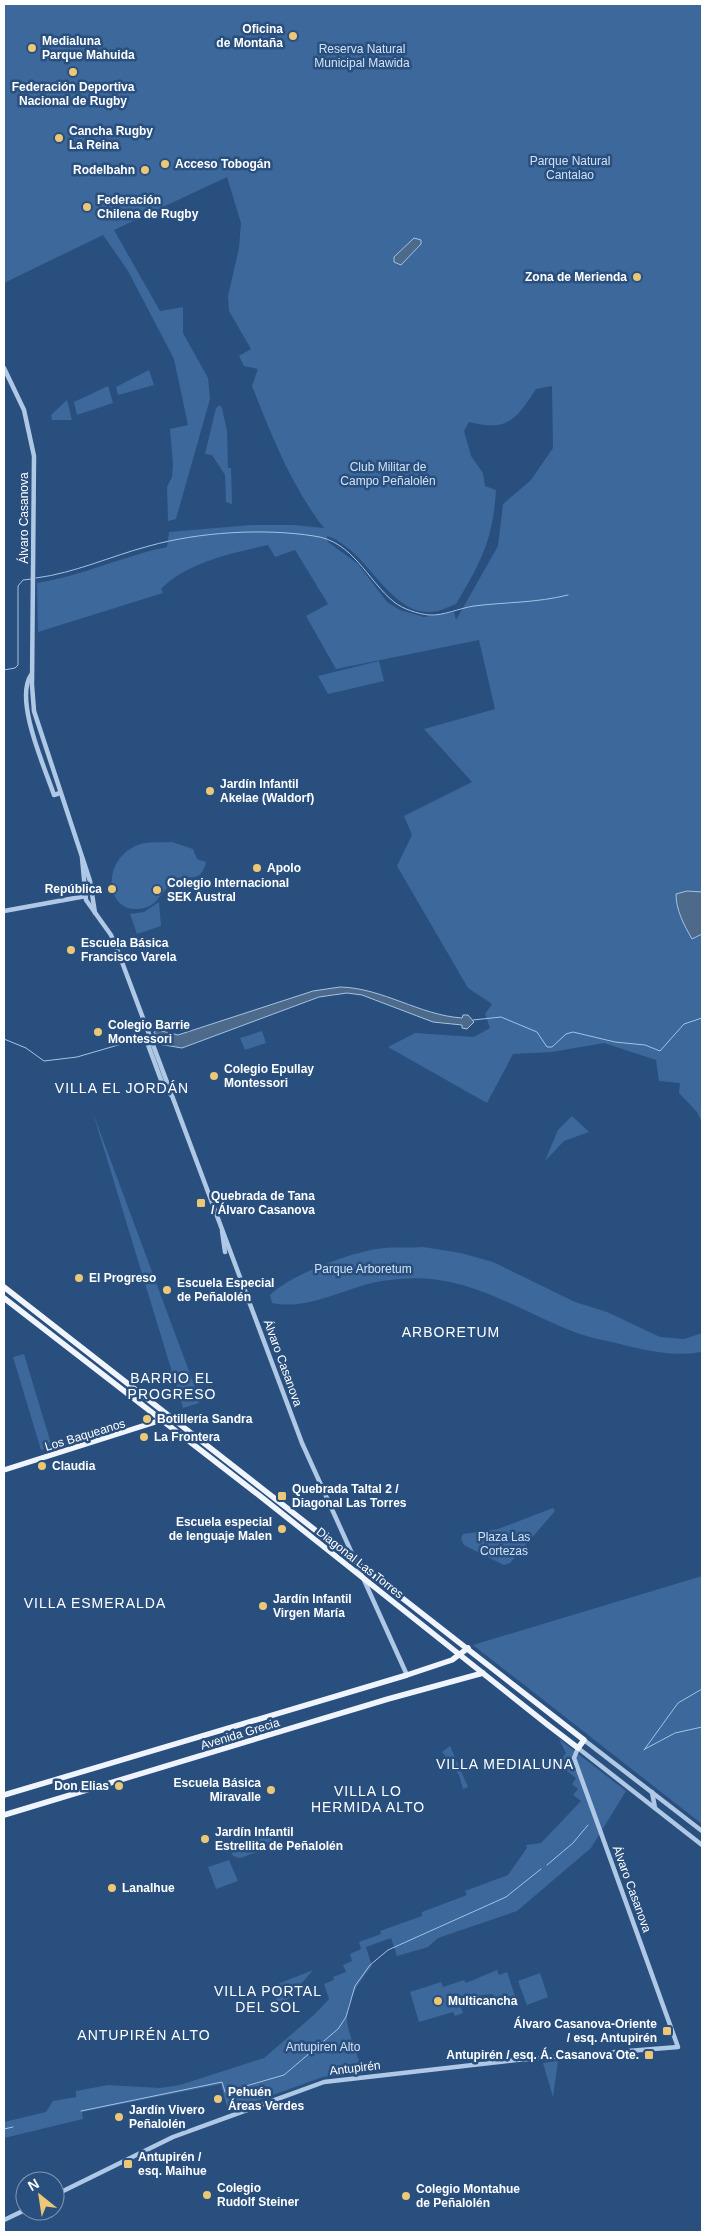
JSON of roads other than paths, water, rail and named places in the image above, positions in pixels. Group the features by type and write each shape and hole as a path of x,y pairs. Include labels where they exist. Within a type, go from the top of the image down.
{"main road":[{"name":"Diagonal Las Torres","path":"4,1287 584,1740"},
{"name":"Diagonal Las Torres","path":"4,1298 365,1579 578,1748"},
{"name":"Los Baqueanos","path":"4,1470 171,1417"},
{"name":"Avenida Grecia","path":"4,1795 407,1675 452,1660 468,1648"},
{"name":"Avenida Grecia","path":"4,1814 388,1699 483,1673"},
{"path":"578,1748 584,1740"}],"street":[{"name":"Álvaro Casanova","path":"4,368 24,410 32,442 34,480 32,674 34,711 82,858 96,915"},
{"name":"Álvaro Casanova","path":"32,674 26,686 28,713 54,795 60,793"},
{"name":"Álvaro Casanova","path":"82,858 85,896 88,906 111,935 221,1222 302,1443 407,1675"},
{"path":"4,911 92,895"},
{"name":"Álvaro Casanova","path":"150,1038 164,1088 172,1096"},
{"path":"221,1222 224,1252"},
{"path":"320,1502 328,1499"},
{"name":"Diagonal Las Torres","path":"584,1740 702,1831"},
{"name":"Álvaro Casanova","path":"578,1748 574,1758 678,2047"},
{"name":"Diagonal Las Torres","path":"578,1748 702,1845"},
{"path":"652,1792 655,1808"},
{"name":"Antupirén","path":"65,2190 172,2137 324,2082 516,2060 678,2047"}],"waterway":[{"path":"36,578 65,572 168,541 231,533 274,532 314,536 328,539 339,545 349,553 394,602 420,614 440,614 474,606 533,601 568,595"},
{"path":"4,670 15,668 18,665 18,586 23,580 32,579"},
{"path":"473,1020 501,1017 537,1032 547,1047 552,1047 566,1034 573,1032 615,1042 645,1045 660,1051 684,1024 702,1018"},
{"path":"4,1039 26,1048 44,1061 77,1057 156,1034"},
{"path":"644,1750 678,1703 702,1689"},
{"path":"645,1749 675,1733 702,1727"},
{"path":"547,1865 573,1843 588,1825"},
{"path":"232,2090 284,2075 338,2029 346,2017 355,1986 370,1965 388,1950 506,1897 541,1869"},
{"path":"81,2111 222,2082 225,2092"},
{"path":"4,2129 13,2127"}],"place":[{"name":"Oficina de Montaña","path":"293,36"},
{"name":"Medialuna Parque Mahuida","path":"32,48"},
{"name":"Federación Deportiva Nacional de Rugby","path":"73,72"},
{"name":"Cancha Rugby La Reina","path":"59,138"},
{"name":"Acceso Tobogán","path":"165,164"},
{"name":"Rodelbahn","path":"145,170"},
{"name":"Federación Chilena de Rugby","path":"87,207"},
{"name":"Zona de Merienda","path":"637,277"},
{"name":"Jardín Infantil Akelae (Waldorf)","path":"210,791"},
{"name":"Apolo","path":"257,868"},
{"name":"República","path":"112,889"},
{"name":"Colegio Internacional SEK Austral","path":"157,890"},
{"name":"Escuela Básica Francisco Varela","path":"71,950"},
{"name":"Colegio Barrie Montessori","path":"98,1032"},
{"name":"Colegio Epullay Montessori","path":"214,1076"},
{"name":"Quebrada de Tana / Álvaro Casanova","path":"201,1203"},
{"name":"El Progreso","path":"79,1278"},
{"name":"Escuela Especial de Peñalolén","path":"167,1290"},
{"name":"Botillería Sandra","path":"147,1419"},
{"name":"La Frontera","path":"144,1437"},
{"name":"Claudia","path":"42,1466"},
{"name":"Quebrada Taltal 2 / Diagonal Las Torres","path":"282,1496"},
{"name":"Escuela especial de lenguaje Malen","path":"282,1529"},
{"name":"Jardín Infantil Virgen María","path":"263,1606"},
{"name":"Don Elias","path":"119,1786"},
{"name":"Escuela Básica Miravalle","path":"271,1790"},
{"name":"Jardín Infantil Estrellita de Peñalolén","path":"205,1839"},
{"name":"Lanalhue","path":"112,1888"},
{"name":"Multicancha","path":"438,2001"},
{"name":"Álvaro Casanova-Oriente / esq. Antupirén","path":"667,2031"},
{"name":"Antupirén / esq. Á. Casanova Ote.","path":"649,2055"},
{"name":"Pehuén Áreas Verdes","path":"218,2099"},
{"name":"Jardín Vivero Peñalolén","path":"119,2117"},
{"name":"Antupirén / esq. Maihue","path":"128,2164"},
{"name":"Colegio Rudolf Steiner","path":"207,2195"},
{"name":"Colegio Montahue de Peñalolén","path":"406,2196"}],"district":[{"name":"VILLA EL JORDÁN","path":"122,1088"},
{"name":"ARBORETUM","path":"451,1332"},
{"name":"BARRIO EL PROGRESO","path":"172,1386"},
{"name":"VILLA ESMERALDA","path":"95,1603"},
{"name":"VILLA MEDIALUNA","path":"505,1764"},
{"name":"VILLA LO HERMIDA ALTO","path":"368,1799"},
{"name":"VILLA PORTAL DEL SOL","path":"268,1999"},
{"name":"ANTUPIRÉN ALTO","path":"144,2035"}],"park label":[{"name":"Reserva Natural Municipal Mawida","path":"362,56"},
{"name":"Parque Natural Cantalao","path":"570,168"},
{"name":"Club Militar de Campo Peñalolén","path":"388,474"},
{"name":"Parque Arboretum","path":"363,1269"},
{"name":"Plaza Las Cortezas","path":"504,1544"},
{"name":"Antupiren Alto","path":"323,2047"}]}
